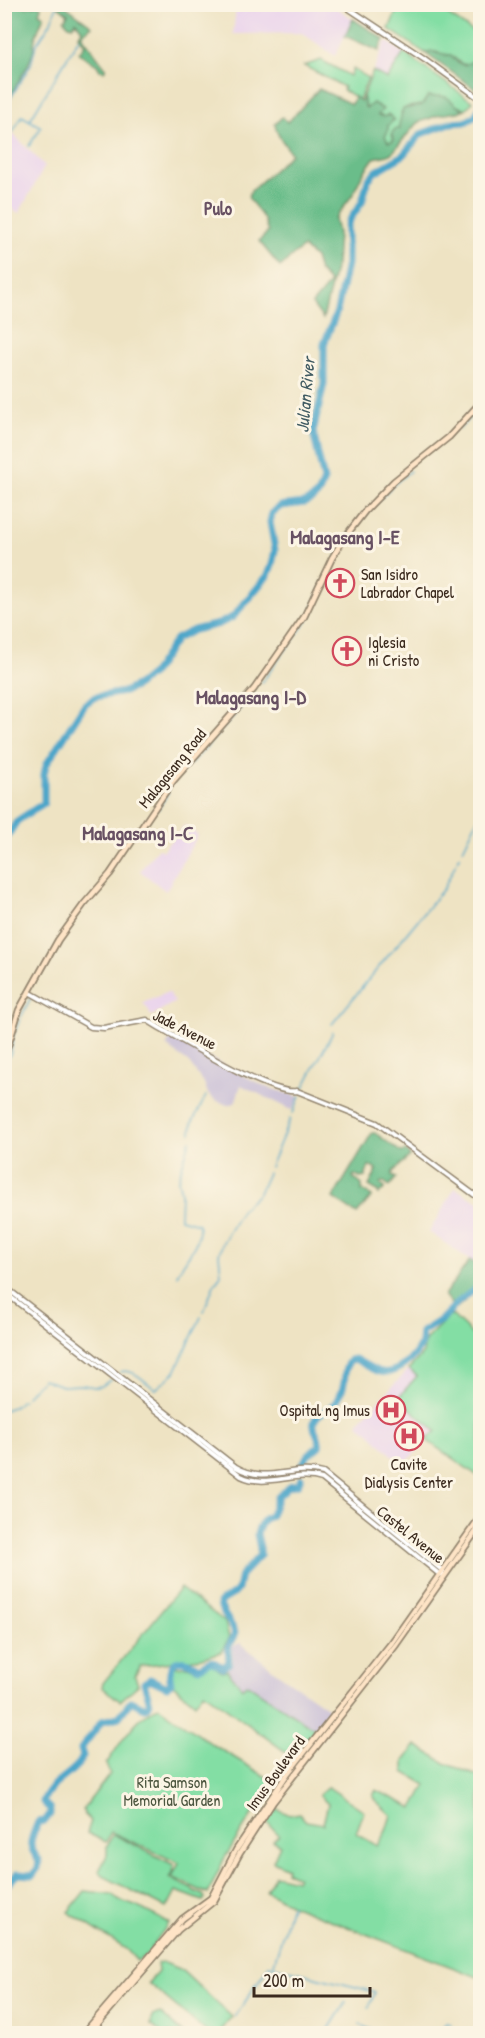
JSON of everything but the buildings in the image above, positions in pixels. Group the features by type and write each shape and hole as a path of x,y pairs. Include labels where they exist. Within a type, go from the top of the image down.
{"main road":[{"name":"Malagasang Road","path":"4,1059 14,1025 28,992 58,940 84,904 110,874 168,788 254,689 300,623 345,537 394,482 449,437 480,403"},
{"name":"Imus Boulevard","path":"83,2034 92,2031 178,1930 214,1901 238,1851 292,1776 396,1645 480,1517"},
{"name":"Imus Boulevard","path":"442,1573 480,1526"}],"street":[{"path":"342,4 480,99"},
{"name":"Jade Avenue","path":"28,992 91,1028 104,1028 147,1020 257,1081 290,1092 297,1090 377,1123 480,1199"},
{"name":"Castel Avenue","path":"4,1286 236,1467 262,1476 302,1470 323,1473 442,1573"},
{"name":"Castel Avenue","path":"4,1292 245,1478 262,1481 300,1475 322,1479 442,1573"}],"shaded area":[{"path":"233,5 332,5 353,19 335,56 302,33 233,34 236,8"},
{"path":"386,41 404,53 387,80 373,71"},
{"path":"12,133 45,166 19,213 5,205 4,145"},
{"path":"185,825 198,835 166,891 140,871 158,848 162,851"},
{"path":"168,992 175,1002 151,1016 143,1003"},
{"path":"171,1038 266,1087 299,1097 292,1110 241,1085 235,1103 228,1105 215,1100 208,1094 205,1085 189,1063 166,1046"},
{"path":"455,1188 480,1203 480,1267 429,1232"},
{"name":"Ospital ng Imus","path":"409,1369 417,1376 413,1381 436,1432 403,1465 358,1423"},
{"path":"240,1643 276,1672 331,1710 316,1730 247,1684 243,1688 239,1686 227,1670 233,1663 232,1647"}],"green space":[{"path":"9,5 26,5 26,7 39,5 41,7 39,13 44,16 28,65 5,105 5,51 8,39"},
{"path":"57,5 64,5 92,26 81,35 106,68 104,71 79,53 85,44 78,36 82,30 76,21 73,26 64,20 68,14"},
{"path":"399,5 438,5 451,17 480,36 474,62 464,64 451,55 425,53 389,29"},
{"path":"353,19 384,39 379,51 345,36"},
{"path":"479,42 480,90 478,91 425,53 431,51 451,55 458,63 464,65 474,61 478,51 475,45"},
{"path":"404,53 473,102 465,109 453,105 449,99 428,96 422,105 407,107 401,112 400,129 394,141 388,142 385,136 388,125 394,120 388,114 384,117 378,115 373,103 365,107 363,96 373,71 387,79"},
{"path":"321,60 350,76 353,69 368,78 359,100 343,90 344,87 304,66"},
{"path":"319,89 351,104 355,97 361,101 363,96 365,107 373,103 383,109 378,115 384,117 389,115 394,120 388,125 385,136 388,142 393,141 392,133 395,129 400,129 403,109 422,105 428,96 446,97 465,109 417,123 393,152 374,158 362,175 353,194 335,219 338,233 336,265 323,319 312,304 330,283 319,271 315,258 303,247 280,267 259,241 268,232 264,219 248,197 251,191 291,154 279,136 275,124 282,117 288,122"},
{"path":"372,1133 401,1152 406,1151 410,1156 393,1172 392,1176 396,1178 390,1186 381,1182 380,1184 385,1188 379,1194 369,1186 377,1170 369,1166 365,1177 360,1178 354,1175 353,1177 362,1185 362,1190 372,1196 357,1214 333,1198"},
{"path":"470,1260 480,1267 480,1280 466,1295 468,1298 455,1309 444,1295"},
{"path":"451,1314 480,1342 480,1474 478,1476 426,1440 436,1431 398,1398 417,1376 409,1369 423,1353 426,1339"},
{"path":"180,1588 225,1622 229,1638 221,1652 202,1658 140,1666 135,1676 138,1685 120,1701 102,1687 103,1683"},
{"path":"209,1662 222,1671 227,1670 242,1688 247,1684 316,1730 294,1758 204,1692 195,1703 173,1685 170,1674 173,1667 188,1666 197,1670 204,1668"},
{"name":"Rita Samson Memorial Garden","path":"159,1707 212,1744 273,1781 224,1859 208,1894 172,1877 179,1863 111,1832 106,1842 87,1833 91,1821 84,1814 83,1809 110,1774 106,1764 135,1724 150,1711"},
{"path":"416,1745 445,1763 480,1777 480,1978 291,1905 266,1891 275,1875 296,1880 298,1877 273,1861 280,1845 273,1841 279,1835 266,1821 274,1808 290,1815 299,1813 306,1821 323,1824 328,1804 319,1795 328,1787 364,1811 356,1833 377,1846 386,1831 391,1815 374,1799 376,1790 413,1808 426,1785 404,1772 404,1761"},
{"path":"113,1834 174,1865 170,1878 203,1895 205,1898 203,1901 176,1891 167,1908 103,1876 99,1871 107,1855 107,1846"},
{"path":"85,1891 112,1894 118,1900 138,1907 169,1923 151,1948 151,1952 137,1961 126,1949 68,1912"},
{"path":"162,1962 180,1969 232,2017 219,2033 208,2033 148,1983 158,1972 157,1963"},
{"path":"160,2013 183,2033 162,2033 151,2025 152,2016"}],"waterway":[{"path":"4,109 31,64 36,45 50,24 57,6"},
{"path":"30,120 79,38"},
{"name":"Julian River","path":"4,842 17,821 44,803 46,765 85,704 95,697 124,692 138,685 154,672 176,639 194,630 219,624 233,617 268,575 275,550 270,522 272,513 281,506 304,503 312,499 319,493 324,480 313,432 324,384 324,344 337,311 347,264 349,221 362,202 368,180 375,172 402,156 421,134 450,123 465,122 474,117 480,108"},
{"path":"13,132 22,116 41,127 29,146"},
{"path":"460,428 480,407"},
{"path":"362,518 391,487 410,471"},
{"path":"327,578 342,546"},
{"path":"262,682 308,619 325,582"},
{"path":"191,764 254,693"},
{"path":"158,809 168,793"},
{"path":"463,849 480,814"},
{"path":"332,1024 444,888 460,855"},
{"path":"4,1065 11,1052 13,1036 31,997"},
{"path":"303,1089 333,1032"},
{"path":"191,1133 192,1123 206,1096"},
{"path":"293,1113 300,1096"},
{"path":"270,1167 290,1119"},
{"path":"177,1275 195,1244 199,1231 199,1224 180,1219 181,1192 178,1180 190,1140"},
{"path":"204,1311 214,1285 221,1275 219,1254 223,1242 242,1209 259,1193 268,1173"},
{"path":"301,1467 308,1455 319,1446 319,1439 314,1429 315,1419 337,1400 343,1389 350,1360 355,1359 381,1372 398,1369 417,1351 421,1344 422,1332 441,1320 457,1303 479,1286"},
{"path":"120,1372 131,1372 156,1389 175,1372 201,1317"},
{"path":"26,1396 43,1379 62,1386 95,1387 102,1386 111,1379"},
{"path":"4,1410 23,1400"},
{"path":"4,1888 17,1874 33,1875 38,1868 39,1860 32,1850 31,1842 38,1822 45,1821 50,1814 50,1809 43,1802 46,1795 80,1762 83,1756 81,1749 102,1721 119,1717 131,1701 145,1708 150,1703 144,1683 150,1679 167,1687 171,1683 171,1668 176,1662 189,1662 199,1668 211,1661 223,1667 229,1663 228,1648 235,1633 220,1602 235,1593 241,1575 260,1555 257,1534 263,1520 271,1515 278,1496 289,1486 298,1484 301,1478"},
{"path":"274,1964 291,1905"},
{"path":"235,2017 269,1965 375,1992 369,2007"},
{"path":"326,2034 346,2002"},
{"path":"437,2034 446,2023 451,2024"},
{"path":"360,2025 381,2034"}],"place":[{"name":"San Isidro Labrador Chapel","path":"340,583"},
{"name":"Iglesia ni Cristo","path":"347,651"},
{"name":"Ospital ng Imus","path":"391,1410"},
{"name":"Cavite Dialysis Center","path":"409,1436"}],"district":[{"name":"Pulo","path":"218,208"},
{"name":"Malagasang I-E","path":"345,536"},
{"name":"Malagasang I-D","path":"251,696"},
{"name":"Malagasang I-C","path":"138,832"}]}
